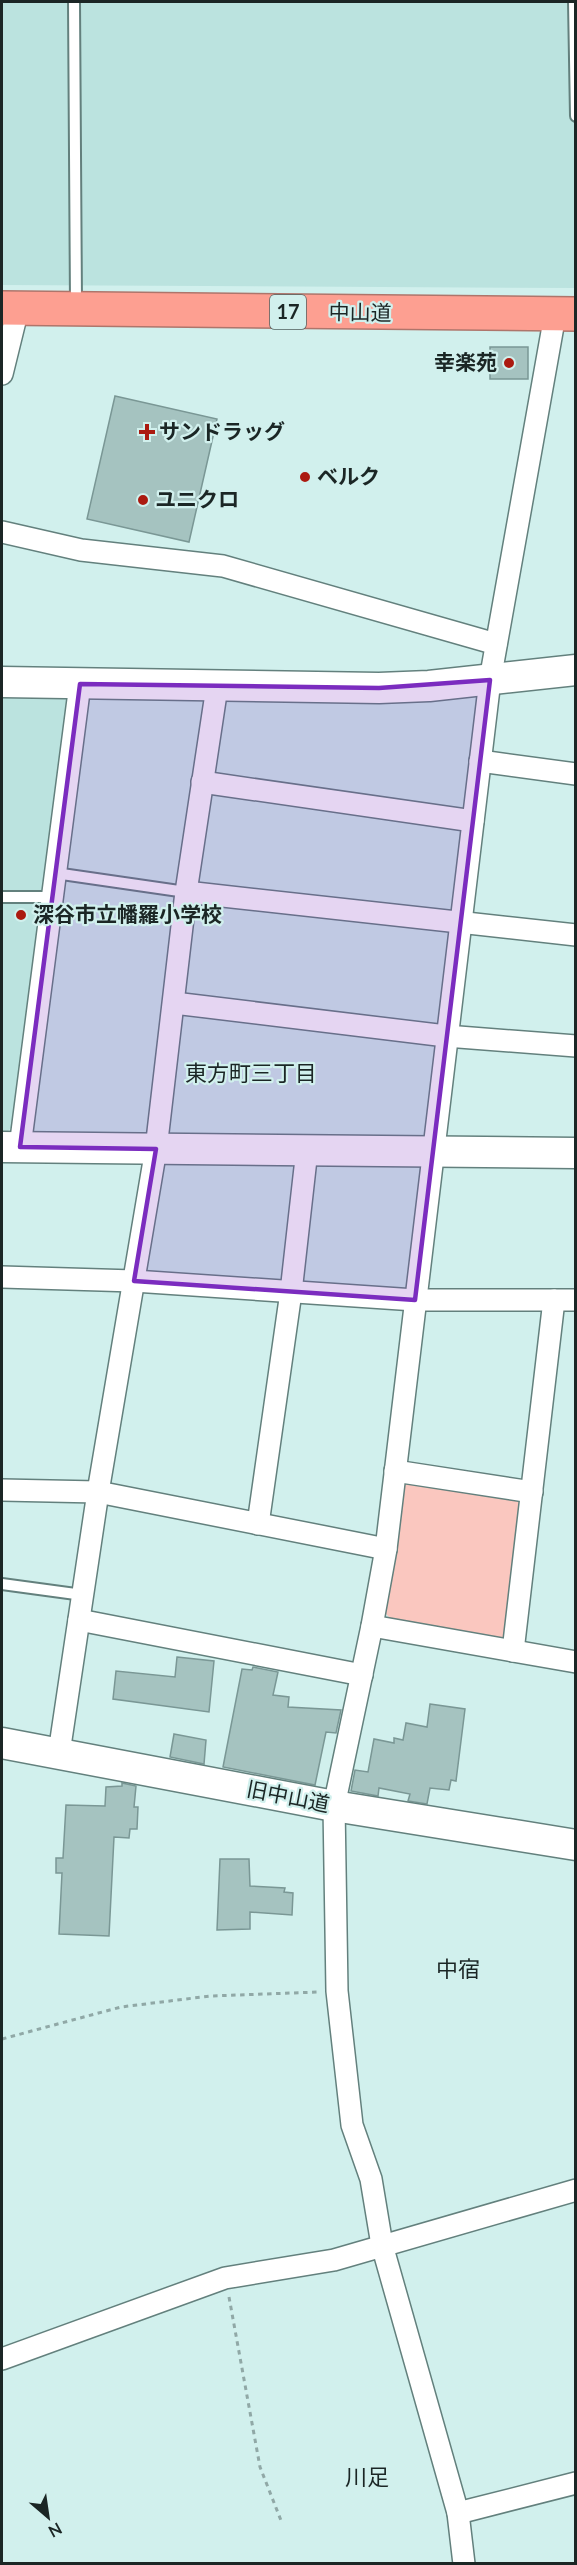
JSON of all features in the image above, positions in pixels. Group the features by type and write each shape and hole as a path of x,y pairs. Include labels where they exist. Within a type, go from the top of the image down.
{"highway":[{"name":"中山道","path":"10,309 565,314"}],"street":[{"path":"2,374 10,309"},
{"path":"464,2564 458,2513 382,2246 371,2179 359,2149 349,2107 337,1991 334,1806 386,1549 490,680 565,314"},
{"path":"2,532 81,550 223,566 496,644"},
{"path":"2,682 379,688 490,680 576,670"},
{"path":"80,684 52,897 11,1147 576,1153"},
{"path":"60,1753 98,1492 156,1149 186,892 217,687"},
{"path":"480,760 576,774"},
{"path":"202,782 472,821"},
{"path":"186,892 576,935"},
{"path":"174,1003 446,1036 576,1046"},
{"path":"258,1524 291,1292 307,1150"},
{"path":"2,1277 134,1281 415,1300 565,1300 532,1492 513,1651"},
{"path":"395,1471 532,1492"},
{"path":"2,1490 98,1492 386,1549"},
{"path":"79,1620 362,1675"},
{"path":"372,1626 576,1662"},
{"name":"旧中山道","path":"2,1743 334,1806 576,1845"},
{"path":"2,2359 225,2278 334,2260 576,2190"},
{"path":"458,2513 576,2483"}],"lane":[{"path":"74,2 76,310"},
{"path":"574,2 576,116"},
{"path":"55,873 186,892"},
{"path":"2,897 52,897"},
{"path":"2,1584 83,1595"}],"path":[{"path":"2,2039 121,2007 210,1996 337,1991"},
{"path":"225,2278 260,2467 282,2523"}],"highlighted area":[{"path":"490,680 415,1300 134,1281 156,1149 20,1147 80,684 379,688"}],"shaded area":[{"path":"2,2 575,2 575,288 2,285"},
{"name":"深谷市立幡羅小学校","path":"2,697 64,697 69,703 12,1127 7,1132 2,1132"},
{"path":"406,1482 516,1496 522,1509 506,1641 395,1623 384,1612 398,1489"}],"building":[{"name":"幸楽苑","path":"490,347 528,347 528,379 490,379"},
{"path":"115,396 217,419 189,542 87,519"},
{"path":"177,1657 214,1661 209,1712 113,1699 116,1671 175,1677"},
{"path":"253,1667 278,1672 273,1695 289,1697 288,1707 341,1710 336,1733 326,1732 315,1785 223,1767 242,1669 252,1670"},
{"path":"430,1704 465,1709 456,1781 451,1780 449,1790 430,1788 427,1804 408,1801 410,1794 379,1788 378,1796 351,1791 355,1770 368,1772 374,1739 394,1743 394,1738 403,1740 406,1723 427,1727"},
{"path":"174,1734 206,1740 204,1764 170,1757"},
{"path":"122,1783 136,1786 134,1807 138,1807 137,1829 130,1829 129,1838 114,1837 109,1936 59,1934 62,1873 56,1873 56,1858 63,1858 66,1805 105,1806 106,1787 122,1786"},
{"path":"220,1859 249,1859 250,1886 285,1888 284,1892 293,1893 292,1915 250,1912 250,1929 217,1930"}],"place":[{"name":"幸楽苑","path":"509,363"},
{"name":"サンドラッグ","path":"147,432"},
{"name":"ベルク","path":"305,477"},
{"name":"ユニクロ","path":"143,500"},
{"name":"深谷市立幡羅小学校","path":"21,915"}],"district":[{"name":"東方町三丁目","path":"251,1073"},
{"name":"中宿","path":"458,1969"},
{"name":"川足","path":"367,2477"}]}
